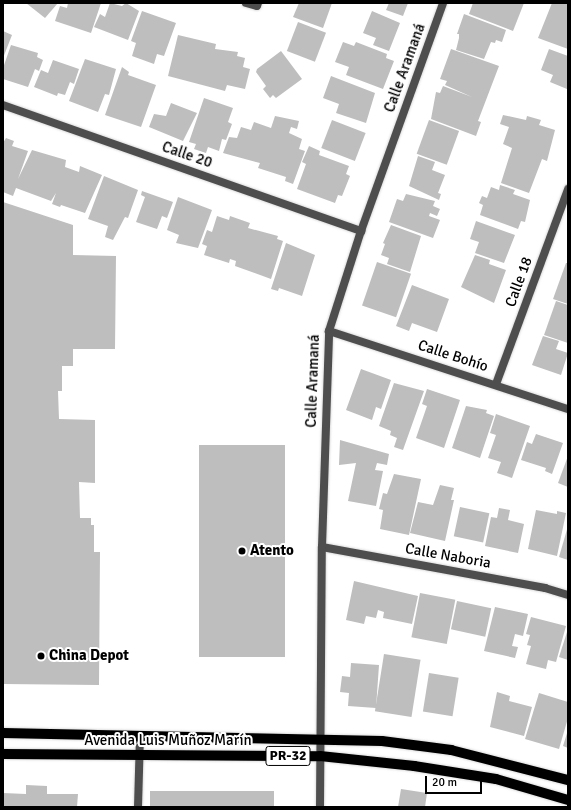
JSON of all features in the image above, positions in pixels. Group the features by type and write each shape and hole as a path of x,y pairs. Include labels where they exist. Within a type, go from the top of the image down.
{"main road":[{"name":"Avenida Luis Muñoz Marín","path":"3,734 140,735 382,741 451,750 568,780"},
{"name":"Avenida Luis Muñoz Marín","path":"3,754 139,757 320,756 414,766 496,779 568,800"}],"street":[{"path":"246,3 257,6 258,3"},
{"name":"Calle Aramaná","path":"320,807 322,547 328,331 361,231 443,3"},
{"name":"Calle 20","path":"3,105 361,231"},
{"name":"Calle 18","path":"496,384 568,189"},
{"name":"Calle Bohío","path":"328,331 496,384 568,409"},
{"name":"Calle Naboria","path":"322,547 545,588 568,595"},
{"path":"138,807 140,735"}],"building":[{"path":"26,3 58,3 45,18"},
{"path":"68,3 101,3 91,33 55,21 60,6 67,8"},
{"path":"110,3 122,6 126,3 139,11 128,40 94,27 100,14 105,17"},
{"path":"299,3 332,3 323,28 293,17"},
{"path":"389,3 408,3 403,16 386,10"},
{"path":"473,3 524,3 513,31 469,14"},
{"path":"552,3 568,3 568,49 538,38"},
{"path":"142,11 176,23 164,56 157,54 154,64 132,56 136,43 131,41"},
{"path":"372,11 400,23 389,51 373,45 376,38 363,33"},
{"path":"464,14 506,30 502,42 496,40 495,43 491,42 484,59 456,50 459,38 459,34 457,34"},
{"path":"298,22 326,33 315,62 287,51"},
{"path":"3,31 12,35 3,58"},
{"path":"178,35 216,44 215,49 238,52 237,56 245,58 243,67 250,69 245,89 227,85 225,91 168,76"},
{"path":"343,42 354,46 356,42 387,54 386,58 394,61 383,89 346,75 349,67 335,62"},
{"path":"11,45 38,53 37,57 43,60 39,71 35,69 28,87 3,79 3,68"},
{"path":"451,49 499,66 478,121 481,122 476,136 431,119 436,92 440,93 443,86 472,97 445,85 447,81 440,79"},
{"path":"549,49 568,56 567,89 550,82 553,75 541,70"},
{"path":"281,51 302,79 276,98 273,95 270,98 263,89 266,86 256,72 257,69"},
{"path":"85,59 116,69 109,95 105,94 98,112 69,101"},
{"path":"53,60 79,69 74,84 70,82 65,95 58,93 57,96 34,87 41,70 48,73"},
{"path":"122,67 129,72 128,75 156,85 141,127 105,115"},
{"path":"331,76 375,93 366,123 336,113 339,104 323,98"},
{"path":"204,98 233,108 228,122 232,124 226,140 222,139 219,151 208,147 206,153 194,149 196,144 189,142"},
{"path":"171,103 197,113 183,141 149,127 154,114 166,116"},
{"path":"503,115 526,120 527,116 541,120 539,125 555,130 547,161 542,159 529,193 501,183 512,148 503,144 509,127 500,124"},
{"path":"275,116 299,121 297,129 291,127 289,133 302,139 299,149 305,151 293,184 285,181 286,177 258,168 260,163 223,153 229,137 237,138 241,127 251,130 254,122 271,128"},
{"path":"332,120 366,133 355,161 321,148"},
{"path":"429,120 459,131 447,165 417,154"},
{"path":"6,138 14,141 12,146 28,151 18,179 32,150 66,160 65,167 79,172 80,166 102,175 85,213 61,205 60,207 52,204 56,193 51,201 16,188 13,196 3,192 3,143"},
{"path":"309,146 320,151 319,155 349,166 346,174 350,176 342,196 338,195 335,203 297,189 306,164 302,162"},
{"path":"418,156 435,162 432,170 445,175 438,193 441,194 439,200 409,186"},
{"path":"104,176 138,190 128,218 125,217 113,240 105,237 108,226 88,219"},
{"path":"500,185 515,190 513,194 530,200 525,222 521,221 518,229 480,215 483,205 479,203 482,196 487,198 491,187 499,190"},
{"path":"142,191 173,202 167,218 162,216 157,229 136,222 145,197 141,195"},
{"path":"406,194 435,201 433,206 440,209 437,216 430,213 429,216 440,220 433,238 389,222 397,199 403,201"},
{"path":"178,197 212,210 198,248 176,243 179,235 167,230"},
{"path":"3,202 73,225 73,255 116,256 115,349 73,349 73,366 62,366 62,391 58,391 59,419 95,420 95,483 79,482 80,518 91,518 91,525 94,525 94,552 100,552 99,685 3,684"},
{"path":"217,216 229,220 230,216 250,223 248,228 278,236 277,239 283,241 271,279 235,266 236,261 230,259 229,263 204,255 207,246 202,244 207,230 212,232"},
{"path":"476,221 515,235 504,263 475,253 479,242 470,239"},
{"path":"391,225 421,236 410,272 387,264 389,258 381,255 385,244 383,243"},
{"path":"286,243 315,255 302,296 279,288 278,291 271,289"},
{"path":"475,255 490,260 489,264 506,270 494,303 461,287"},
{"path":"377,262 411,274 396,317 362,305"},
{"path":"566,263 568,263 568,304 553,299"},
{"path":"412,285 449,299 437,332 412,323 409,331 396,326"},
{"path":"556,301 568,305 568,343 544,335"},
{"path":"543,336 559,341 556,349 568,353 561,375 532,365"},
{"path":"361,369 391,380 381,409 376,407 372,420 346,410"},
{"path":"394,383 424,391 403,450 394,447 397,438 390,435 391,431 379,426"},
{"path":"427,389 460,400 444,448 416,438 427,406 422,404"},
{"path":"466,406 487,410 486,413 494,416 480,458 452,448"},
{"path":"496,414 530,426 512,478 497,473 501,462 488,458 496,435 490,433"},
{"path":"536,434 563,443 552,474 545,471 546,468 521,460 527,442 532,444"},
{"path":"340,440 389,454 387,465 377,463 375,470 383,471 376,506 348,501 356,463 339,465"},
{"name":"Atento","path":"199,445 285,445 285,657 199,657"},
{"path":"568,456 568,487 558,483"},
{"path":"394,474 421,479 409,535 380,529 383,510 379,509 383,493 387,494"},
{"path":"440,485 454,488 451,500 454,500 445,541 410,533 418,502 433,505"},
{"path":"460,507 489,513 483,543 454,536"},
{"path":"499,508 510,510 508,520 524,524 518,553 485,546 491,517 497,518"},
{"path":"536,510 557,514 557,511 566,513 557,556 528,549"},
{"path":"568,526 568,560 559,557"},
{"path":"354,581 418,596 412,624 383,618 384,612 378,610 376,618 366,616 364,624 346,620"},
{"path":"420,593 455,600 447,644 411,637"},
{"path":"457,601 491,608 485,637 451,629"},
{"path":"495,607 528,614 523,636 515,634 512,646 518,647 515,658 484,651"},
{"path":"531,617 566,626 556,662 548,660 546,669 526,664 531,646 527,645 530,635 526,634"},
{"path":"568,629 568,660 559,657"},
{"path":"384,654 421,660 411,717 375,711"},
{"path":"351,663 379,665 376,708 348,706 349,693 340,692 342,676 350,677"},
{"path":"429,673 459,678 453,716 423,712"},
{"path":"497,692 510,696 509,701 532,707 524,736 490,727"},
{"path":"539,693 568,702 568,718 559,749 525,739"},
{"path":"568,730 568,748 563,746"},
{"path":"26,785 47,786 47,794 78,794 77,807 3,807 3,793 26,794"},
{"path":"401,789 427,793 425,807 398,807"},
{"path":"150,791 274,791 274,807 150,807"}],"place":[{"name":"Atento","path":"242,551"},
{"name":"China Depot","path":"41,656"}]}
